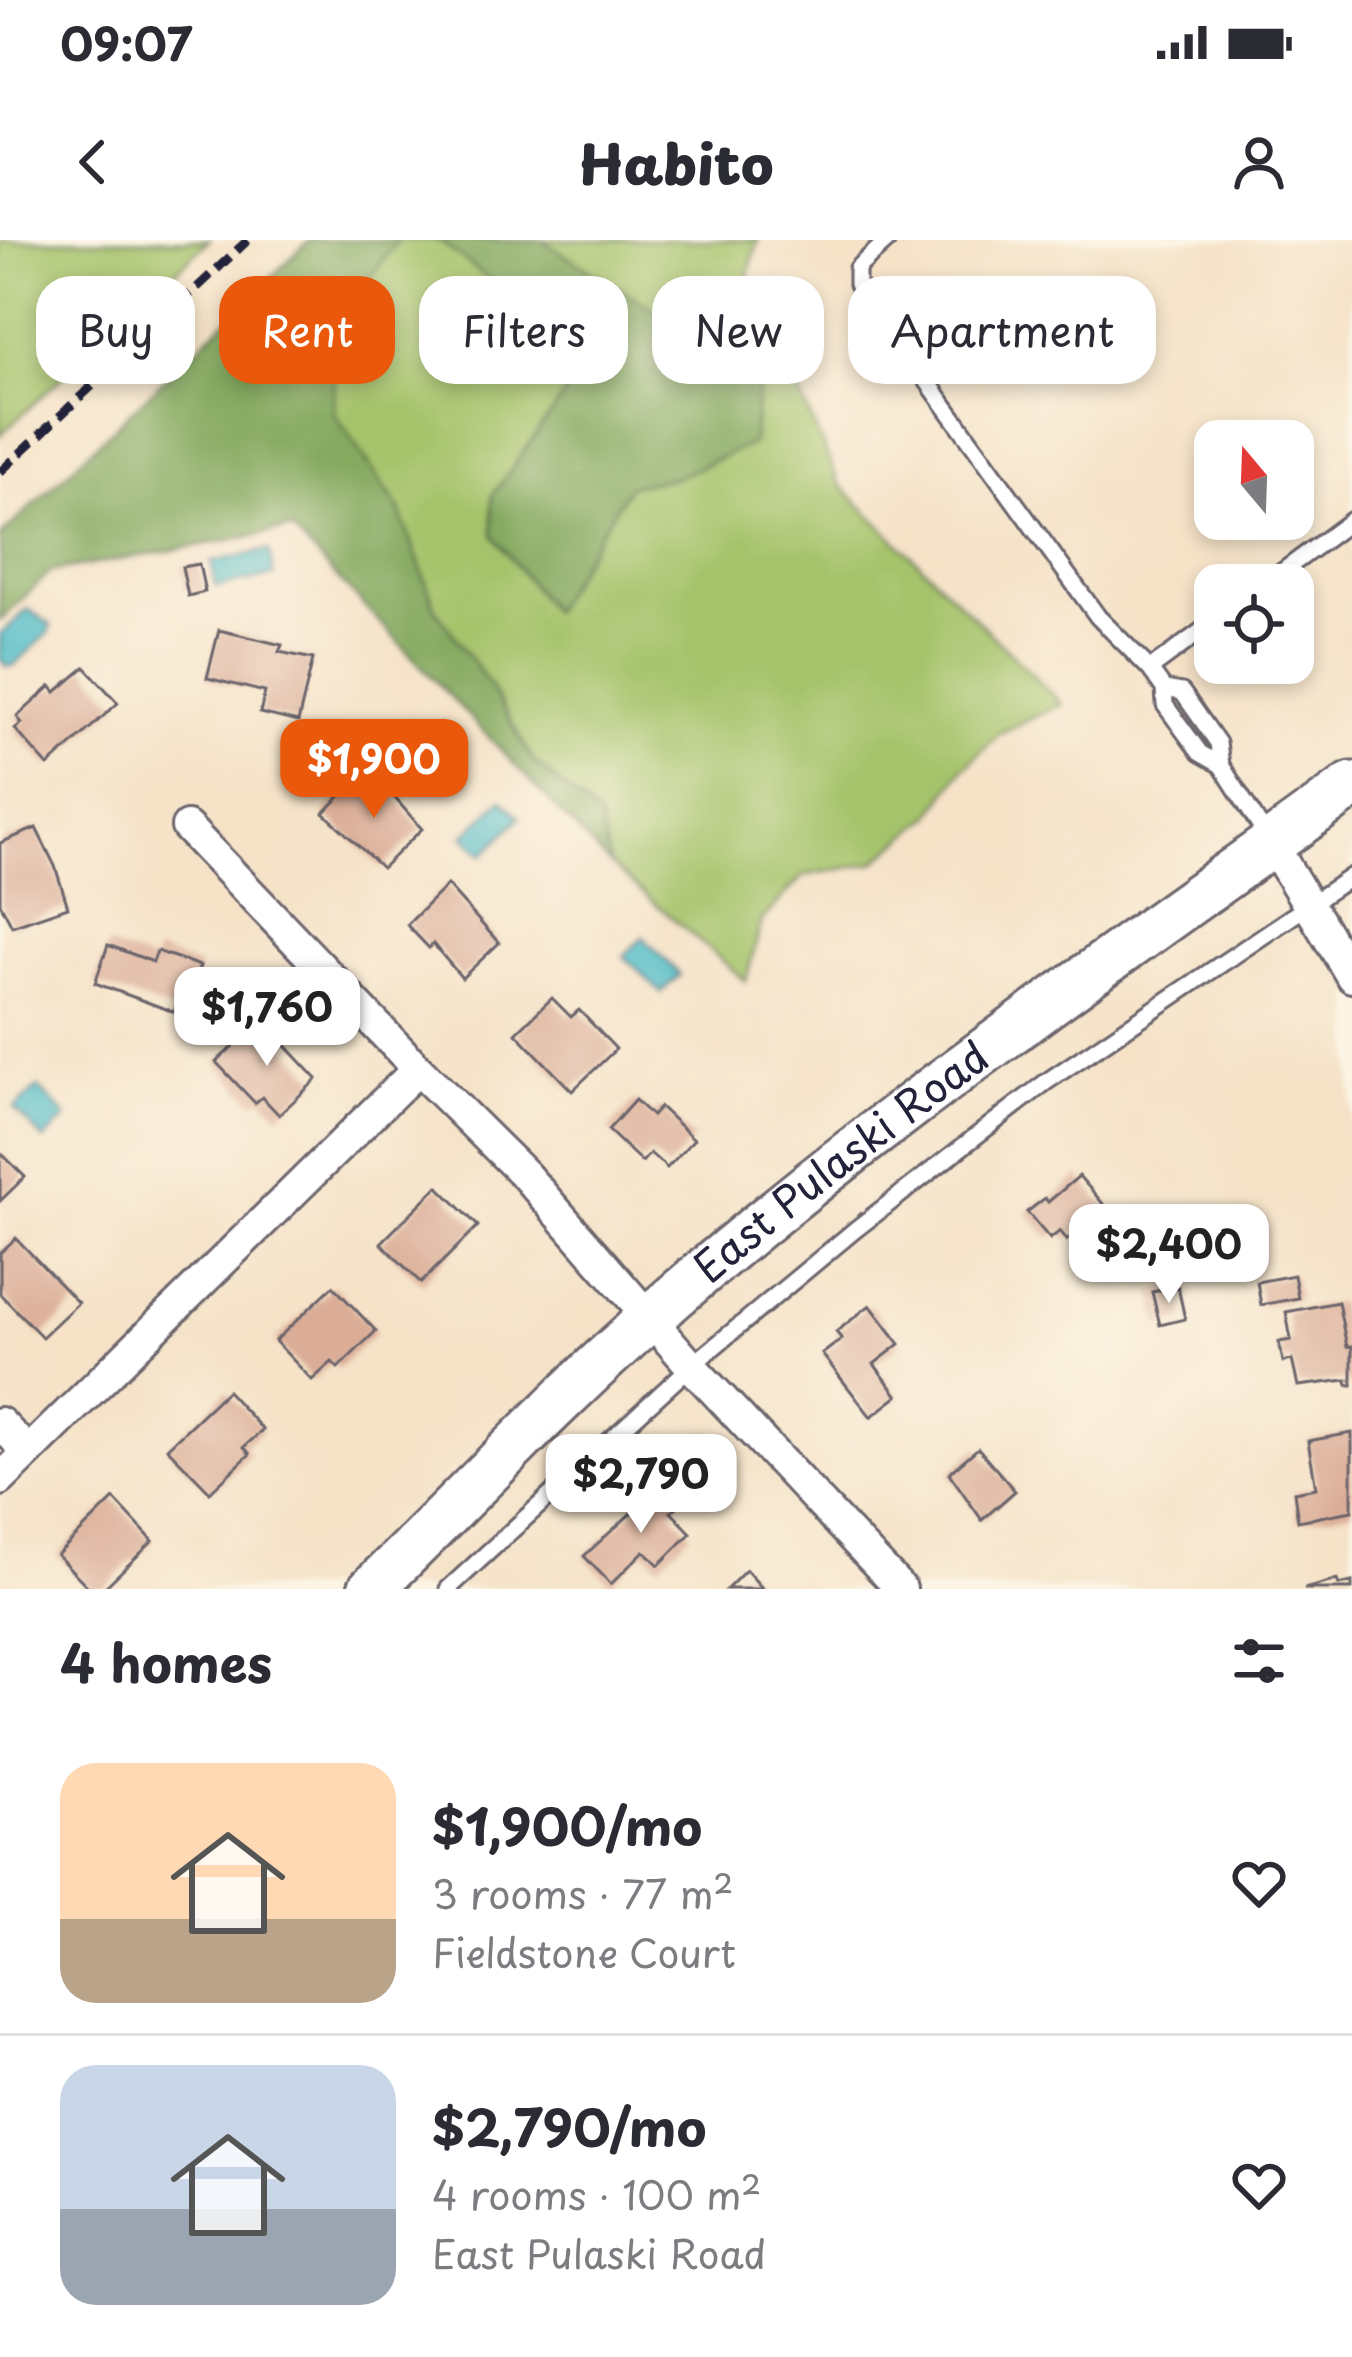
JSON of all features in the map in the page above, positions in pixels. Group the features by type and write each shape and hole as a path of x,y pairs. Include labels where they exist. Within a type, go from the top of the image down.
{"main road":[{"name":"East Pulaski Road","path":"371,1589 649,1318 782,1208 1352,785"}],"street":[{"path":"188,826 526,1176 691,1366 901,1589"},
{"path":"1272,844 1352,977"},
{"path":"0,1480 418,1069"},
{"path":"0,1424 28,1452"}],"lane":[{"path":"888,240 856,268 857,284 1097,617 1164,689 1182,692 1217,743 1221,765 1272,844"},
{"path":"1292,564 1352,520"},
{"path":"1150,669 1194,637"},
{"path":"448,1589 691,1366 856,1229 1046,1082 1352,876"}],"green space":[{"path":"0,240 209,240 170,276 36,276 36,384 55,384 0,435"},
{"path":"310,240 398,240 372,276 272,276"},
{"path":"398,240 758,240 748,276 652,276 652,384 796,384 840,485 1062,704 1000,733 961,771 931,816 874,863 803,876 762,920 746,981 610,865 599,818 534,762 488,683 436,610 399,509 334,413 334,384 395,384 395,276 372,276"},
{"path":"438,240 541,240 599,276 484,276"},
{"path":"628,294 652,308 652,384 759,384 753,443 677,477 629,486 551,611 493,535 492,496 566,392 563,384 628,384"},
{"path":"219,327 219,384 334,384 334,413 399,509 436,610 488,683 534,762 599,818 610,865 291,529 50,572 0,621 0,537 160,384 195,384 195,350"}],"water":[{"path":"269,550 274,576 216,587 211,562"},
{"path":"28,609 51,625 49,633 13,666 6,666 0,659 0,635"},
{"path":"502,799 520,818 483,855 464,836"},
{"path":"643,937 680,975 661,993 624,956"},
{"path":"38,1087 67,1117 44,1140 14,1109"}],"building":[{"path":"199,564 205,592 188,596 182,567"},
{"path":"219,630 282,645 279,652 313,659 298,722 260,713 265,692 207,678"},
{"path":"85,667 118,703 48,766 15,729 22,723 17,717 51,686 56,692"},
{"path":"361,775 380,794 386,788 422,829 382,868 324,813"},
{"path":"36,828 68,907 12,926 0,903 0,843"},
{"path":"447,885 499,943 462,978 433,944 429,948 407,925"},
{"path":"108,945 153,962 157,951 200,966 189,994 182,991 174,1012 95,983"},
{"path":"552,998 571,1017 579,1010 616,1049 572,1091 516,1033"},
{"path":"262,1020 317,1079 279,1115 262,1097 255,1103 216,1062"},
{"path":"635,1100 652,1116 660,1107 694,1139 667,1168 650,1153 642,1162 608,1130"},
{"path":"0,1152 25,1177 0,1201"},
{"path":"1079,1176 1106,1207 1067,1240 1060,1231 1050,1239 1027,1212 1045,1198 1048,1202"},
{"path":"438,1186 478,1226 421,1283 381,1243"},
{"path":"16,1238 78,1303 42,1337 0,1294 0,1253"},
{"path":"1294,1275 1298,1298 1261,1305 1257,1282"},
{"path":"333,1286 376,1331 338,1368 332,1362 312,1380 275,1341"},
{"path":"1178,1287 1185,1319 1160,1325 1152,1292"},
{"path":"1338,1302 1347,1347 1352,1346 1352,1385 1347,1380 1298,1386 1292,1360 1283,1362 1279,1342 1291,1340 1286,1312"},
{"path":"870,1305 900,1344 874,1364 898,1396 871,1417 822,1354 842,1339 836,1332"},
{"path":"227,1391 263,1430 244,1447 250,1454 210,1492 167,1448"},
{"path":"1352,1433 1352,1511 1298,1521 1294,1492 1316,1488 1308,1441"},
{"path":"978,1448 1015,1491 982,1520 949,1473"},
{"path":"663,1484 681,1503 671,1512 691,1533 659,1565 644,1551 611,1584 584,1556"},
{"path":"114,1499 153,1541 103,1589 90,1589 57,1555"},
{"path":"746,1570 763,1589 727,1589"},
{"path":"1337,1580 1339,1585 1352,1582 1352,1589 1304,1589"}],"railway":[{"path":"0,472 248,240"}]}
